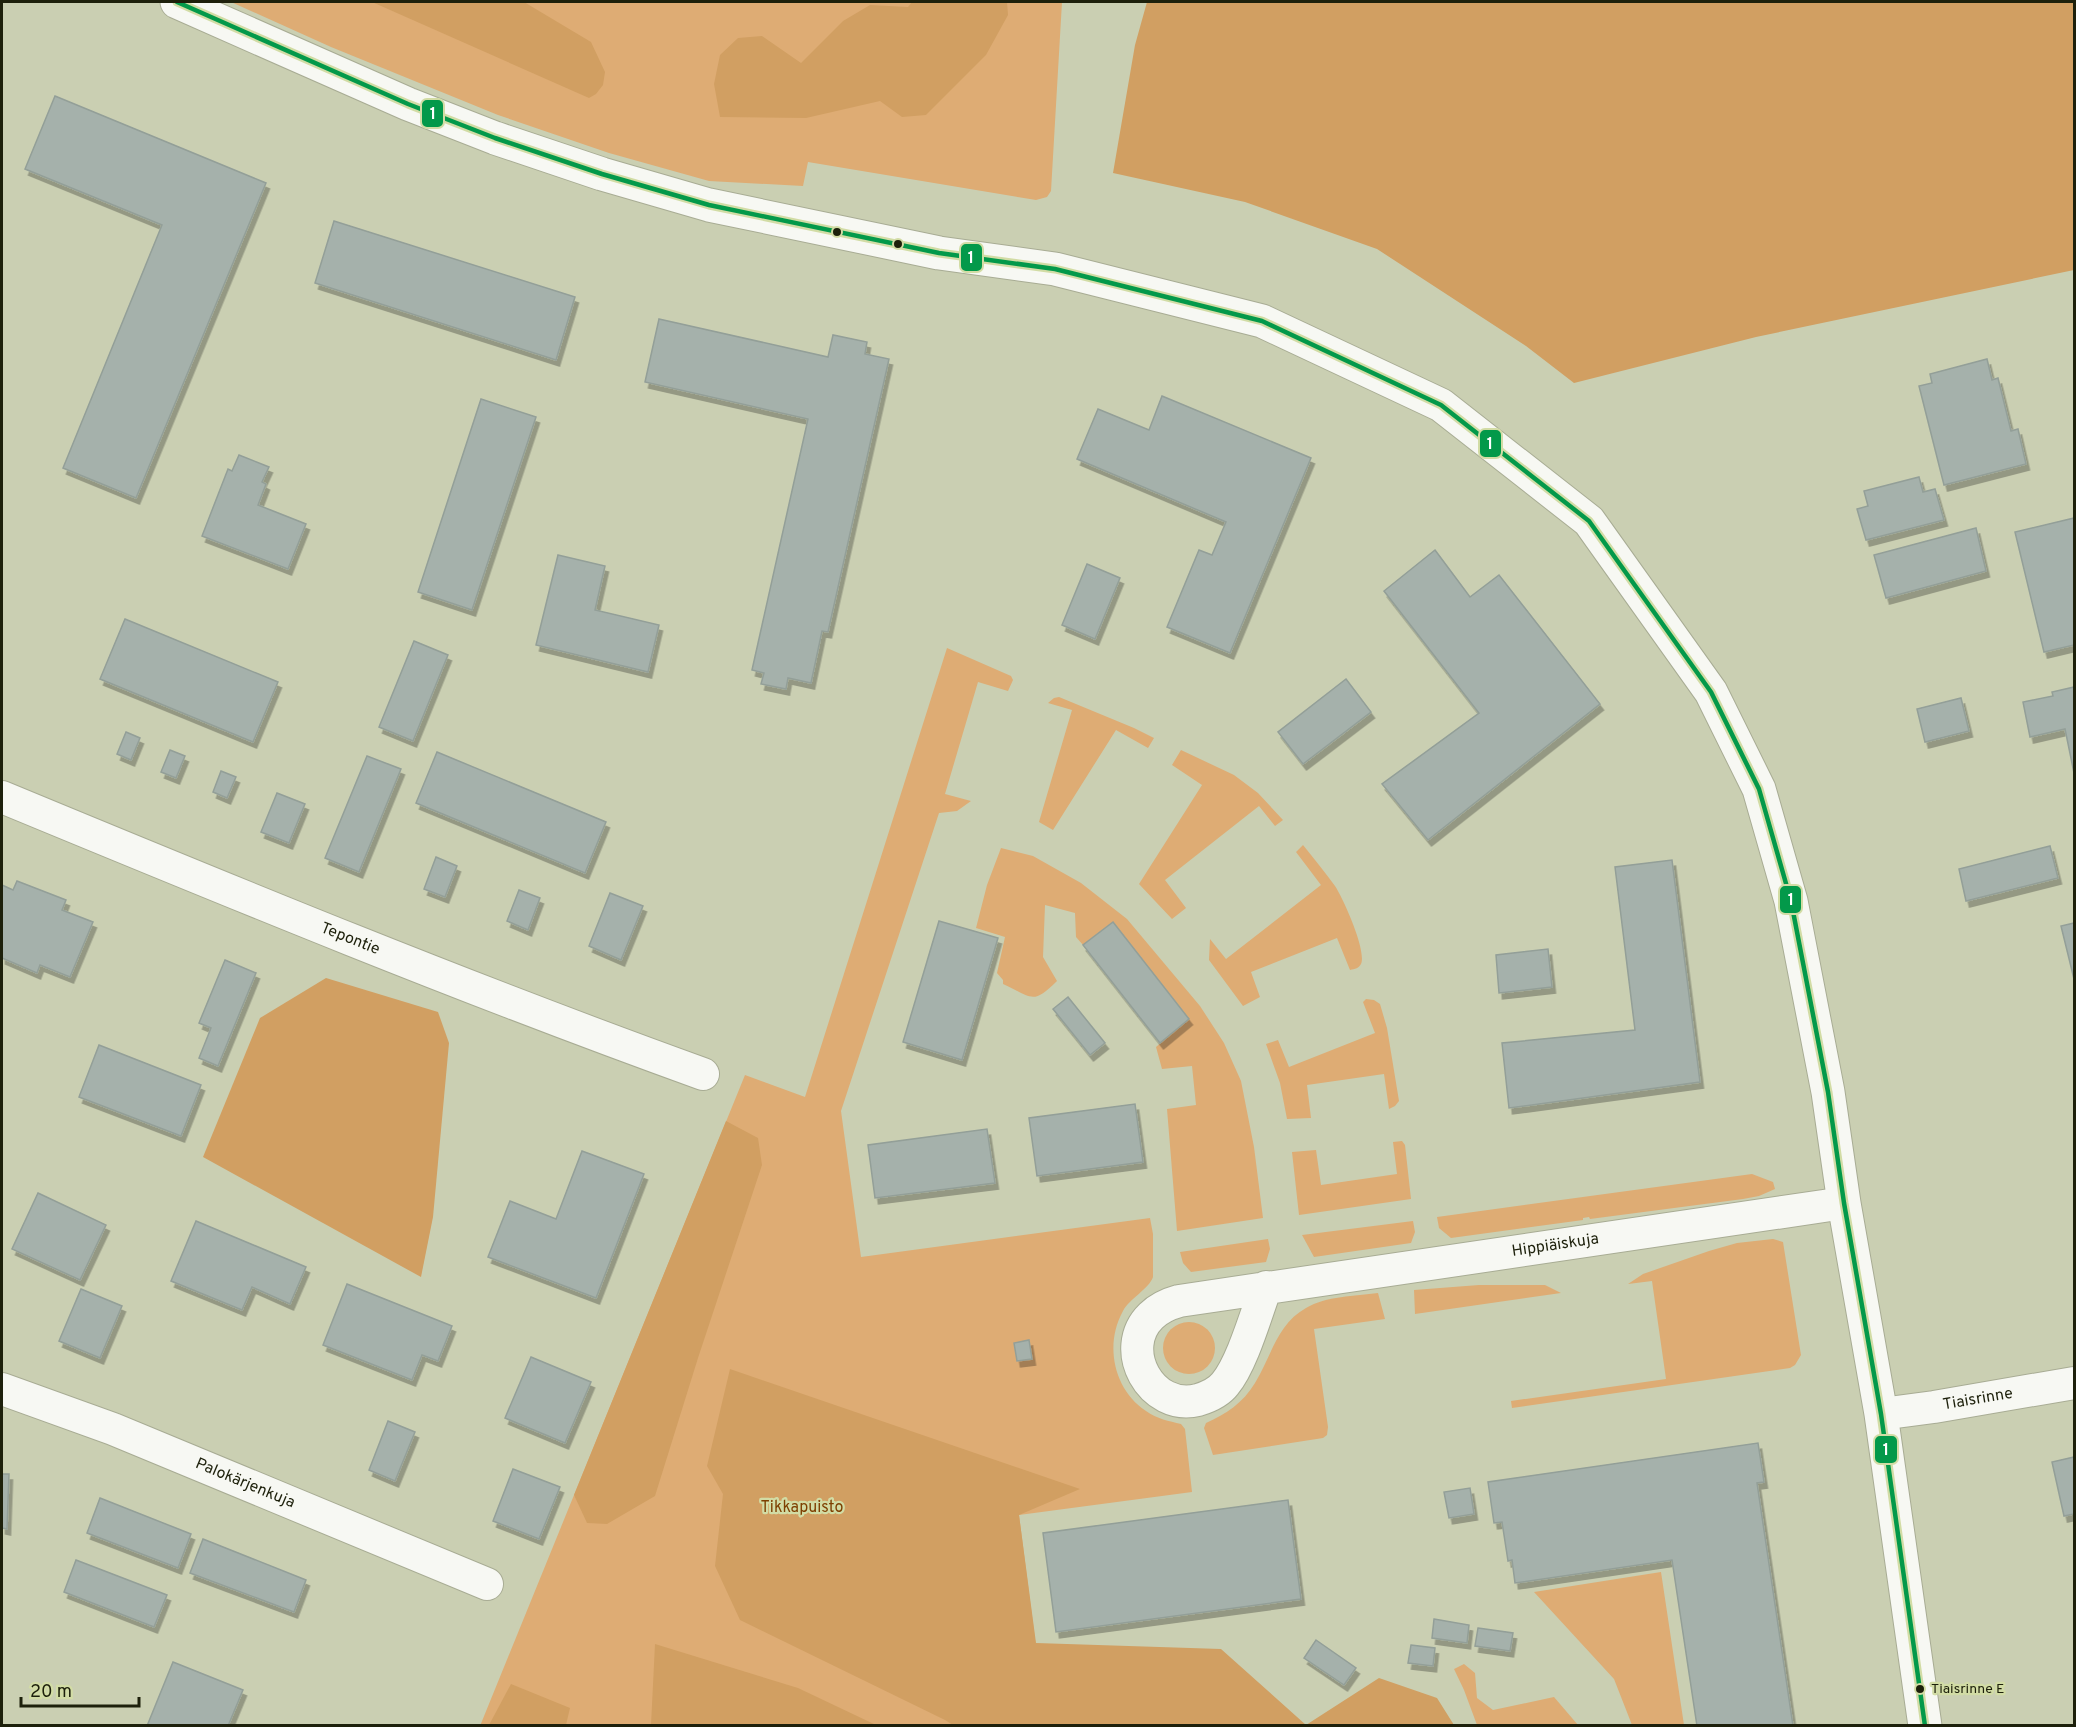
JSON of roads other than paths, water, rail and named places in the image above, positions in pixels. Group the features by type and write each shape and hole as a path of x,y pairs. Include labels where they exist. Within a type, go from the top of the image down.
{"street":[{"path":"177,2 408,104 495,138 602,174 709,205 939,253 1055,270 1262,321 1441,405 1589,521 1711,692 1759,789 1791,901 1828,1092 1844,1203 1881,1414 1925,1725"},
{"name":"Tepontie","path":"2,798 546,1016 703,1074"},
{"name":"Hippiäiskuja","path":"1266,1287 1844,1203"},
{"name":"Tiaisrinne","path":"1881,1414 2074,1383"},
{"name":"Palokärjenkuja","path":"2,1389 113,1429 487,1584"}],"place":[{"name":"Tiaisrinne E","path":"1920,1689"}],"park label":[{"name":"Tikkapuisto","path":"802,1508"}]}
